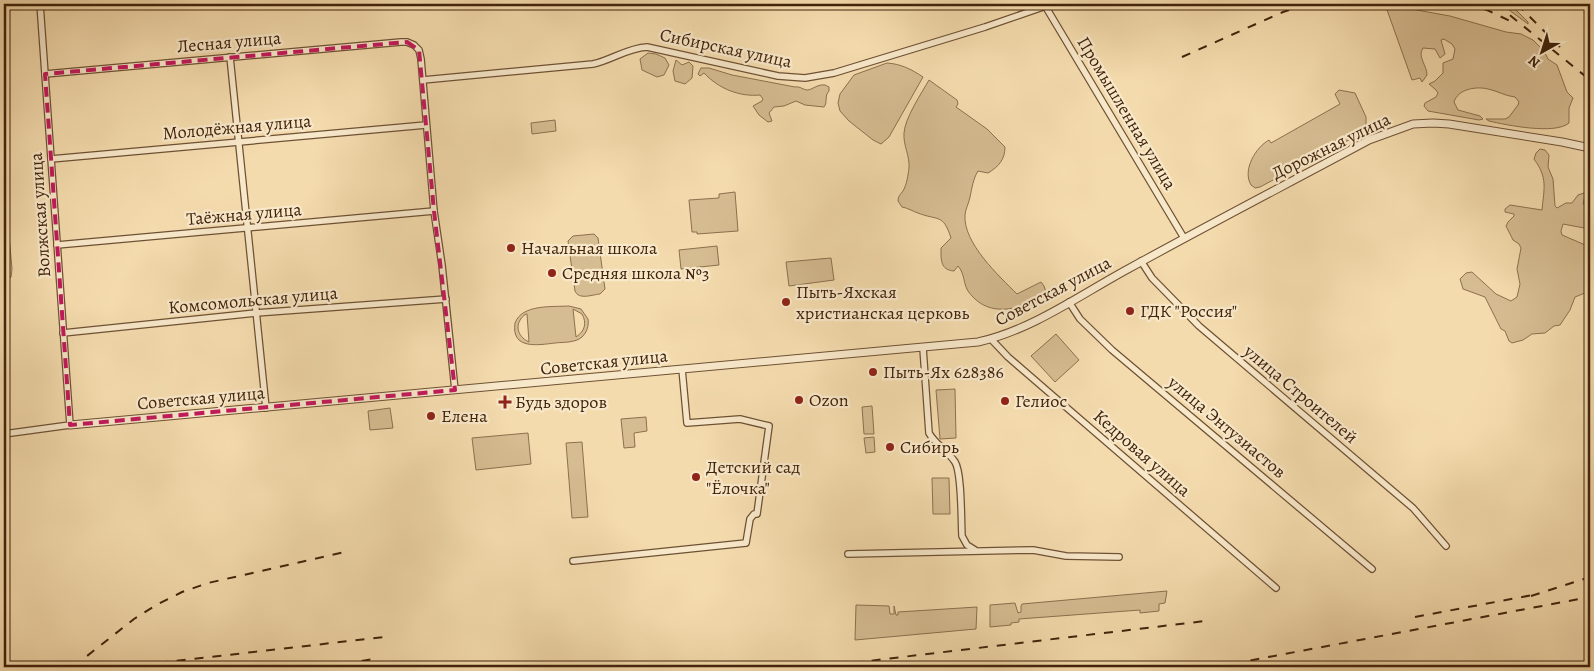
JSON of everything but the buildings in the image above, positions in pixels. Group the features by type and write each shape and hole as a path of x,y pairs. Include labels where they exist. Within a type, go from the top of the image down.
{"street":[{"name":"Волжская улица","path":"40,4 70,425"},
{"name":"Сибирская улица","path":"424,80 593,64 603,62 631,49 647,47 778,76 806,78 834,73 985,27 1045,5"},
{"name":"Промышленная улица","path":"1045,5 1184,238"},
{"name":"Лесная улица","path":"45,74 407,42 419,50 424,80"},
{"path":"230,57 266,408"},
{"path":"424,80 434,211 446,299 455,390"},
{"name":"Дорожная улица","path":"1184,238 1369,140 1412,124 1449,124 1590,148"},
{"name":"Молодёжная улица","path":"51,159 426,125"},
{"name":"Таёжная улица","path":"57,246 434,211"},
{"name":"Советская улица","path":"4,434 70,425 964,344 991,339 1022,327 1184,238"},
{"name":"улица Строителей","path":"1141,261 1152,278 1199,326 1413,508 1446,546"},
{"name":"Комсомольская улица","path":"63,333 256,313 446,299"},
{"name":"улица Энтузиастов","path":"1069,302 1080,319 1112,350 1372,569"},
{"name":"Кедровая улица","path":"991,339 1045,390 1276,588"},
{"path":"923,348 929,433 958,467 962,536 967,545 977,551"},
{"path":"573,561 746,543 750,519 754,514 757,514 769,426 740,419 687,422 682,369"},
{"path":"848,554 1033,550 1066,556 1119,557"}],"highlighted area":[{"path":"407,42 419,50 434,211 455,390 70,425 45,74"}],"shaded area":[{"path":"1501,4 1510,4 1528,24"},
{"path":"1389,5 1450,16 1506,32 1521,34 1533,40 1544,51 1548,59 1557,65 1567,92 1573,98 1569,108 1569,123 1562,127 1542,129 1518,127 1489,121 1486,119 1505,119 1509,117 1519,102 1515,97 1483,88 1463,91 1454,102 1458,110 1480,116 1483,119 1479,120 1428,111 1424,106 1425,103 1436,97 1438,93 1429,84 1443,73 1443,63 1453,59 1455,49 1452,44 1444,39 1441,40 1445,54 1440,58 1435,49 1423,48 1421,55 1427,75 1422,82 1420,78 1412,80 1386,7"},
{"path":"648,53 665,58 669,65 664,75 657,77 642,70 640,59"},
{"path":"676,60 682,65 689,62 693,66 692,78 685,84 675,81 673,71"},
{"path":"887,63 906,67 923,77 889,137 881,144 849,121 840,111 838,103 840,94 854,75"},
{"path":"701,68 709,68 732,75 806,90 825,85 829,87 829,91 824,107 805,105 796,101 784,106 774,107 769,113 772,121 768,122 759,115 753,106 762,101 763,99 760,95 745,95 723,88 704,73 700,76 698,74"},
{"path":"929,80 957,100 958,104 956,107 987,129 1005,147 1004,156 998,166 988,173 978,171 976,174 965,213 966,226 976,248 1017,294 1041,282 1047,296 1040,301 1009,309 987,307 980,303 968,291 958,266 954,271 946,269 942,263 941,248 951,238 942,221 902,207 898,201 907,180 909,168 904,142 905,127 914,106"},
{"path":"1339,90 1355,93 1366,117 1366,129 1362,133 1260,187 1255,188 1251,185 1248,173 1249,166 1259,148 1269,140 1271,143 1340,104 1335,94"},
{"path":"555,120 556,131 532,134 531,123"},
{"path":"1540,149 1545,150 1549,155 1548,167 1553,179 1555,206 1557,208 1566,203 1572,203 1578,195 1584,193 1583,204 1590,209 1584,228 1563,224 1561,231 1562,235 1590,247 1590,291 1575,297 1570,310 1560,325 1554,326 1545,333 1532,334 1523,340 1512,343 1509,341 1505,331 1501,329 1485,297 1463,289 1460,279 1466,273 1472,272 1496,294 1511,301 1517,297 1520,284 1517,269 1521,248 1513,240 1506,226 1514,214 1505,212 1505,209 1510,205 1542,210 1544,183 1534,159"},
{"path":"4,178 12,269 11,277 4,284"},
{"path":"735,192 738,231 697,234 697,232 692,232 689,200 719,198 719,194"},
{"path":"594,234 598,238 605,289 600,294 582,296 575,291 568,241 573,236"},
{"path":"717,246 719,265 681,269 679,250"},
{"path":"831,258 834,280 789,286 786,262"},
{"path":"569,306 581,309 588,319 587,329 582,337 569,342 541,345 527,344 517,338 515,323 524,312 538,308","holes":["573,309 582,314 584,321 584,327 576,337","527,314 529,342 521,336 518,329 522,317"]},
{"path":"1056,334 1079,360 1055,382 1031,356"},
{"path":"955,389 956,438 940,439 936,390"},
{"path":"872,406 874,434 864,434 862,407"},
{"path":"390,408 393,428 370,430 368,411"},
{"path":"646,417 647,431 634,433 635,447 624,448 621,419"},
{"path":"528,433 531,464 476,470 472,438"},
{"path":"874,437 875,452 866,453 864,438"},
{"path":"582,442 588,517 572,518 566,443"},
{"path":"932,478 949,478 950,514 933,514"},
{"path":"1167,591 1165,603 1159,604 1159,611 1140,613 1140,610 1019,619 1019,622 1011,623 1011,625 990,627 990,605 1015,603 1018,613 1021,612 1022,604"},
{"path":"856,605 889,606 890,614 894,614 894,606 896,615 898,615 898,612 977,607 976,629 855,640"}],"railway":[{"path":"1182,57 1283,12 1307,4"},
{"path":"1467,4 1487,10 1510,21"},
{"path":"1496,4 1590,80"},
{"path":"1517,4 1560,47"},
{"path":"73,667 134,619 182,592 208,583 345,552"},
{"path":"1531,596 1590,577"},
{"path":"1415,617 1538,594"},
{"path":"1215,667 1590,597"},
{"path":"818,667 1205,621"},
{"path":"123,667 384,637"},
{"path":"326,667 374,659"}],"place":[{"name":"Начальная школа","path":"511,248"},
{"name":"Средняя школа №3","path":"552,273"},
{"name":"Пыть-Яхская христианская церковь","path":"786,302"},
{"name":"ГДК \"Россия\"","path":"1130,311"},
{"name":"Пыть-Ях 628386","path":"873,372"},
{"name":"Ozon","path":"799,400"},
{"name":"Гелиос","path":"1005,401"},
{"name":"Будь здоров","path":"505,402"},
{"name":"Елена","path":"431,416"},
{"name":"Сибирь","path":"890,447"},
{"name":"Детский сад \"Ёлочка\"","path":"696,477"}]}
